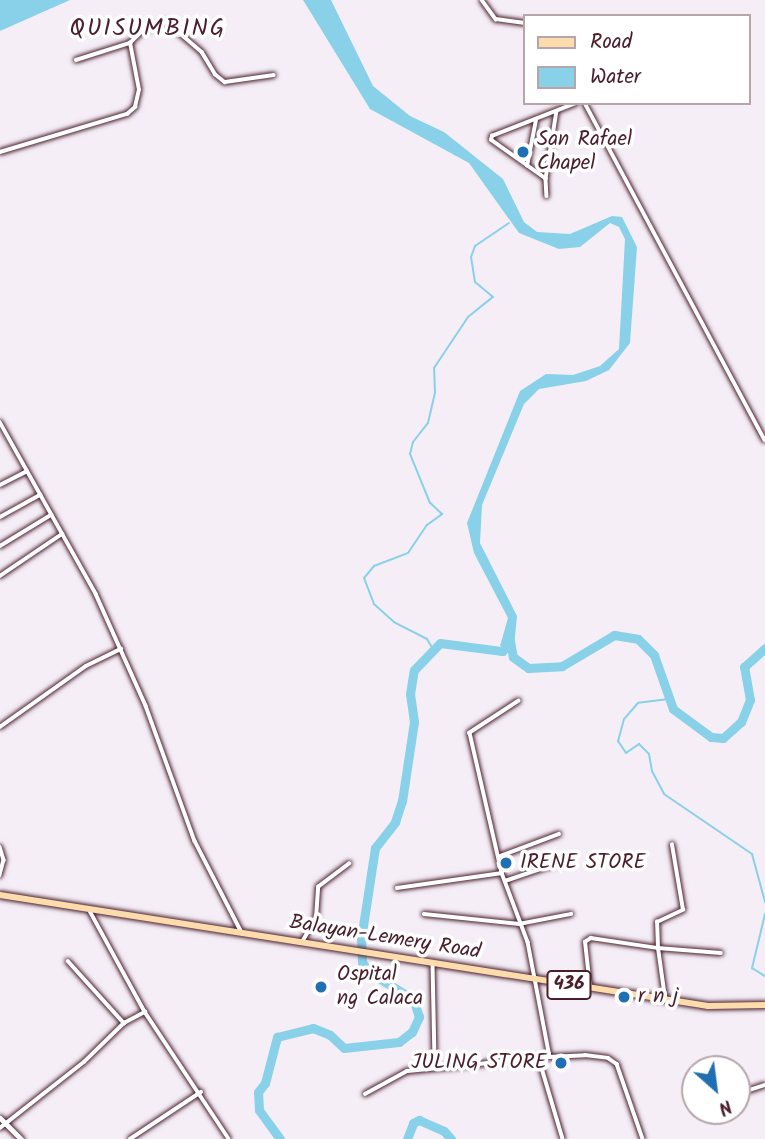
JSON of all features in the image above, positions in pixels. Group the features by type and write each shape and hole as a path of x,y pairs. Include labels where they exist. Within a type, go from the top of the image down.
{"main road":[{"name":"Balayan-Lemery Road","path":"0,895 665,1000 720,1007 765,1005"}],"street":[{"path":"482,0 496,19 524,23"},
{"path":"76,60 130,43 142,31 167,22 202,52 215,74 225,82 274,75"},
{"path":"0,152 127,114 135,107 139,90 130,43"},
{"path":"546,179 491,138 571,105"},
{"path":"586,105 765,440"},
{"path":"547,196 546,179 557,111"},
{"path":"527,166 536,120"},
{"path":"0,422 121,649 195,841 243,933"},
{"path":"0,485 27,471"},
{"path":"0,517 40,495"},
{"path":"0,546 51,515"},
{"path":"0,576 62,534"},
{"path":"0,727 86,666 121,649"},
{"path":"519,701 470,733 502,873 536,980 550,1057"},
{"path":"498,857 559,834"},
{"path":"665,1000 657,922 679,914 683,905 672,845"},
{"path":"0,847 4,860 0,875"},
{"path":"505,881 558,863"},
{"path":"302,943 316,918 318,887 349,864"},
{"path":"397,888 502,873"},
{"path":"89,909 145,1012 202,1091 229,1139"},
{"path":"424,914 519,924 571,914"},
{"path":"590,988 585,942 591,938 659,948 721,953"},
{"path":"68,961 124,1024"},
{"path":"433,964 435,1058"},
{"path":"3,1126 30,1100 84,1062 124,1024 145,1012"},
{"path":"365,1094 407,1072 550,1057 586,1055 608,1058 617,1064 643,1139"},
{"path":"539,1058 563,1139"},
{"path":"130,1139 202,1091"},
{"path":"0,1118 3,1126 19,1138"}],"water":[{"path":"0,0 70,0 0,31"},
{"path":"303,0 331,0 373,86 410,116 444,132 503,179 524,222 537,232 570,234 612,216 622,217 637,247 630,343 609,370 586,381 539,389 524,404 482,505 480,543 517,616 514,647 500,646 508,618 474,553 467,523 520,391 546,374 573,375 600,366 619,349 625,239 619,227 610,223 580,247 559,249 519,233 469,163 370,109"}],"waterway":[{"path":"433,649 427,639 394,622 374,604 364,578 374,566 408,553 427,525 442,514 430,503 410,454 413,442 428,423 435,393 434,368 468,317 493,297 475,282 471,257 475,246 509,223"},
{"path":"509,635 513,657 528,668 562,666 614,635 638,639 654,655 673,709 711,737 723,738 741,722 750,700 744,667 765,648"},
{"path":"280,1139 259,1110 258,1092 265,1083 277,1037 313,1028 330,1035 344,1048 399,1042 412,1032 419,1017 413,999 369,972 362,962 361,939 375,848 395,822 402,801 414,722 410,694 414,670 440,643 502,651 510,643"},
{"path":"669,699 638,703 624,719 618,741 626,753 639,744 649,754 652,771 664,794 752,854 765,902"},
{"path":"765,914 752,968 765,976"},
{"path":"407,1139 413,1123 419,1120 444,1131 451,1139"}],"place":[{"name":"San Rafael Chapel","path":"523,152"},
{"name":"IRENE STORE","path":"506,863"},
{"name":"Ospital ng Calaca","path":"321,987"},
{"name":"r n j","path":"624,997"},
{"name":"JULING STORE","path":"561,1063"}],"district":[{"name":"QUISUMBING","path":"148,29"}]}
